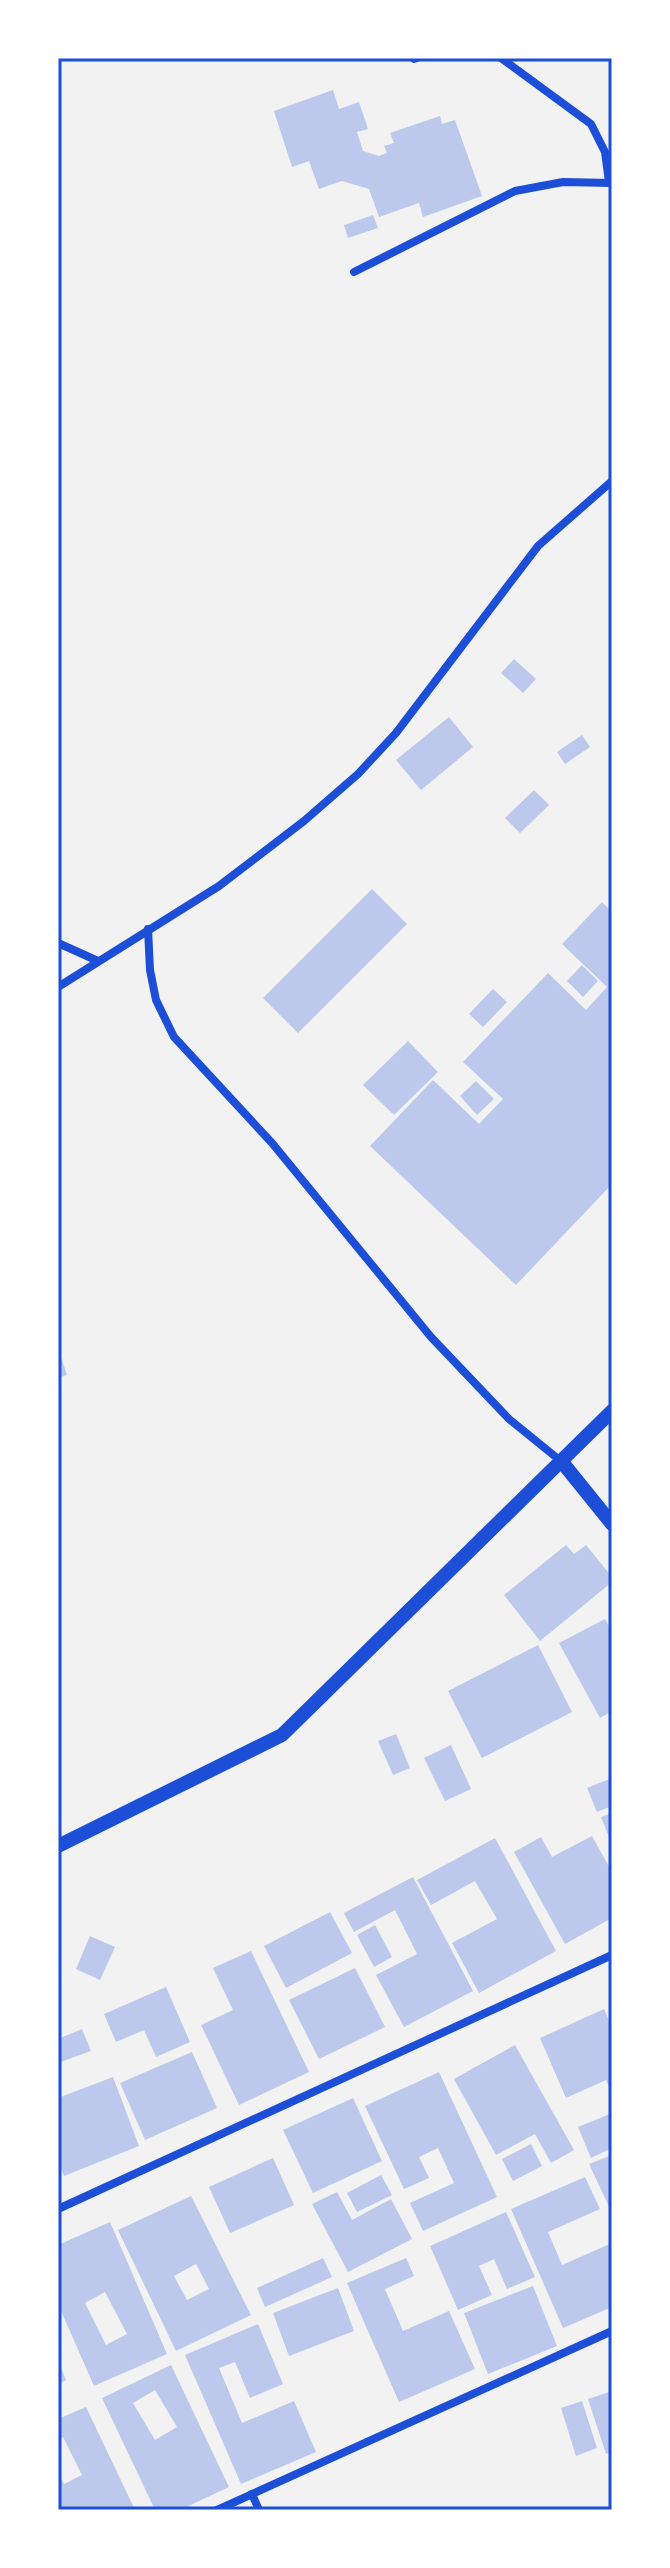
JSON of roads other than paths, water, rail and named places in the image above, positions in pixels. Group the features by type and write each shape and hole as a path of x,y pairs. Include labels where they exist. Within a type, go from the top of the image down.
{"street":[{"path":"354,272 515,191 563,182 611,183 605,152 591,124 501,58"},
{"path":"58,987 219,886 304,821 358,774 406,721 538,546 612,481"},
{"path":"148,929 150,970 156,1000 174,1037 272,1143 431,1337 509,1419 562,1462 612,1524"},
{"path":"58,943 98,961"},
{"path":"58,1846 282,1735 612,1411"},
{"path":"58,2209 612,1955"},
{"path":"217,2510 612,2331"},
{"path":"252,2494 259,2510"}]}
